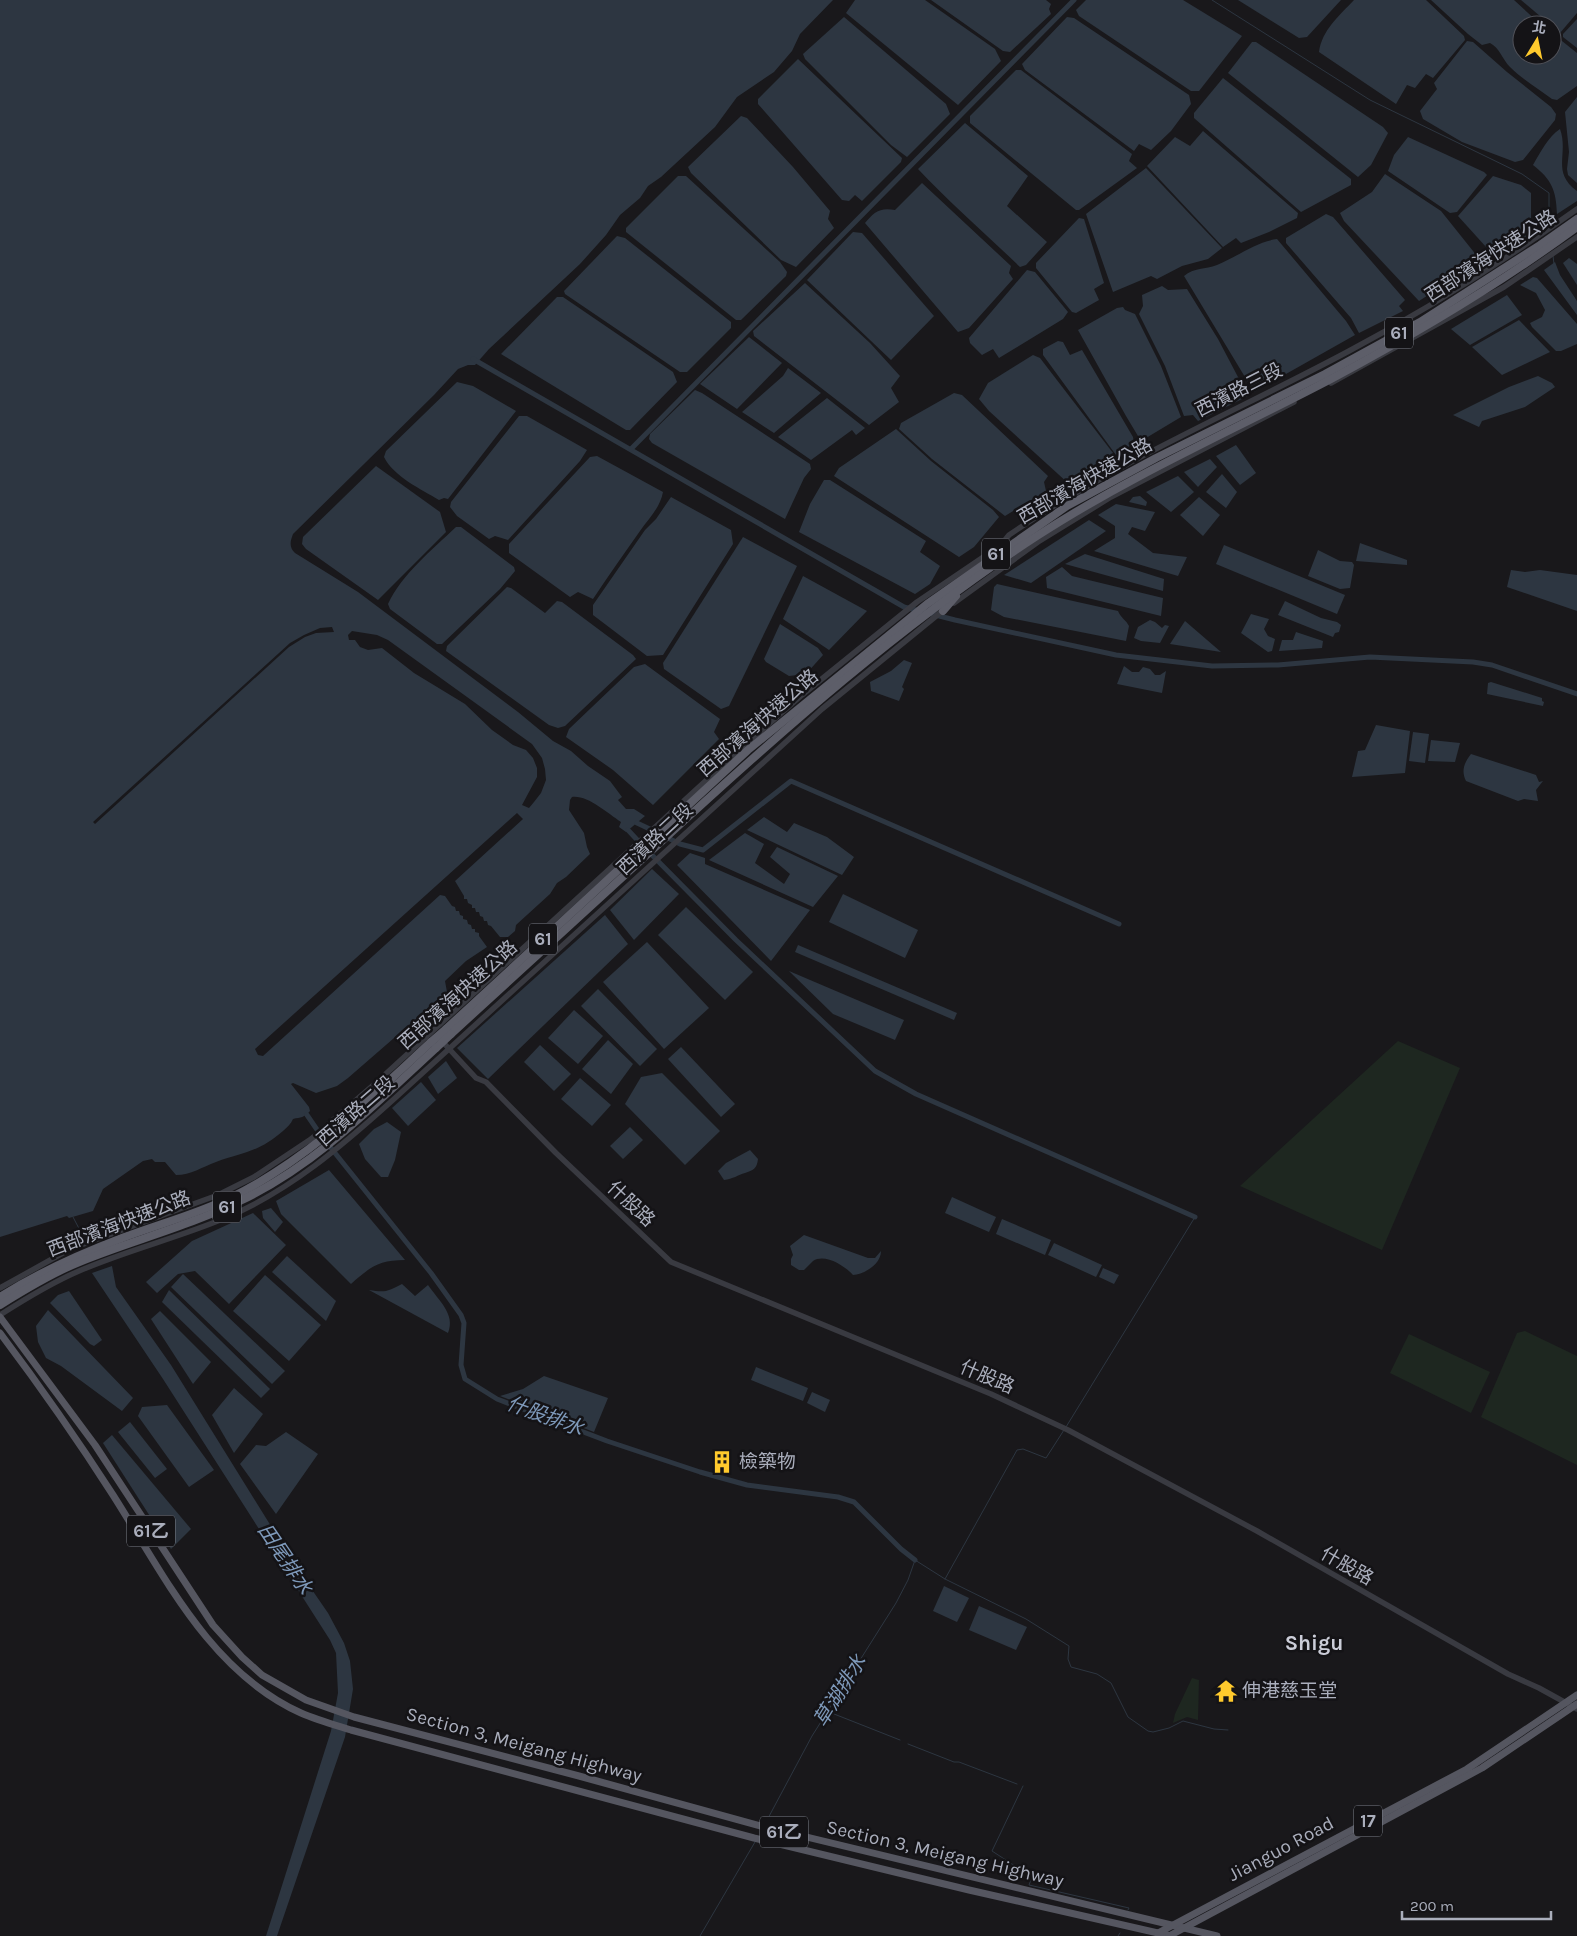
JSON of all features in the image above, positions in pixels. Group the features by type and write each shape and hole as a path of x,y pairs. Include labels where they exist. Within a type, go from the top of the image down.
{"highway":[{"name":"西部濱海快速公路","path":"1555,239 1577,219"},
{"name":"西部濱海快速公路","path":"0,1296 42,1272 74,1260 121,1238 230,1198 278,1172 316,1144 335,1135 434,1045 748,750 916,622 931,605 1067,506 1149,462 1325,374 1420,322 1555,239 1577,228"},
{"name":"西部濱海快速公路","path":"931,605 1039,535 1152,468 1374,356 1472,299 1540,249"},
{"path":"1001,545 1052,511 1067,506"},
{"path":"943,611 952,598 1028,546 1039,535"},
{"name":"西部濱海快速公路","path":"0,1304 74,1260"}],"main road":[{"name":"Section 3, Meigang Highway","path":"0,1316 95,1445 182,1581 213,1625 226,1641 262,1675 306,1700 354,1717 761,1826 1217,1936"},
{"name":"Section 3, Meigang Highway","path":"0,1333 68,1426 173,1590 207,1638 251,1681 276,1699 301,1713 351,1730 754,1838 1156,1935 1170,1936"},
{"name":"Jianguo Road","path":"1170,1936 1467,1769 1577,1695"},
{"name":"Jianguo Road","path":"1156,1935 1482,1768 1576,1706"}],"street":[{"name":"西濱路三段","path":"918,602 1001,545 1009,535 1085,487 1147,452 1348,352 1422,311 1577,209"},
{"name":"西濱路三段","path":"916,622 943,611 1038,542 1111,498 1360,368 1504,287 1577,237"},
{"name":"西濱路二段","path":"0,1316 30,1296 74,1260 114,1258 226,1218 284,1188 327,1157 335,1135 430,1029 641,849 664,818 802,695 918,602"},
{"name":"西濱路二段","path":"316,1144 335,1135 450,1048 916,622"},
{"name":"什股路","path":"430,1029 450,1048 476,1078 486,1082 556,1153 671,1262 990,1394 1068,1430 1258,1531 1508,1674 1576,1706"},
{"name":"西濱路二段","path":"0,1288 74,1260 121,1238"}],"shaded area":[{"path":"1398,1041 1460,1068 1382,1250 1240,1186"},
{"path":"1525,1331 1577,1356 1577,1465 1481,1417 1517,1333"},
{"path":"1409,1334 1490,1372 1471,1413 1390,1373"},
{"path":"1192,1678 1199,1680 1198,1720 1187,1717 1173,1723 1175,1714"}],"water":[{"path":"0,0 833,0 800,34 792,51 774,72 737,97 715,127 661,177 648,186 640,198 620,215 606,235 580,264 489,349 475,365 468,365 458,369 293,534 291,540 291,546 295,553 358,592 518,712 553,741 571,751 588,766 610,781 622,797 618,800 626,809 634,809 645,816 626,832 619,827 621,822 597,805 578,797 572,797 569,810 584,833 590,854 557,883 550,894 516,925 515,931 508,937 500,937 488,925 487,921 484,921 479,912 472,908 467,899 464,899 455,881 523,819 517,813 255,1049 258,1055 263,1056 440,895 445,896 452,906 455,907 456,911 459,911 460,915 463,916 463,919 467,920 472,929 479,933 487,947 466,961 445,981 447,992 348,1078 337,1086 316,1093 293,1083 291,1084 309,1107 310,1111 306,1115 293,1119 283,1131 259,1147 187,1174 176,1175 165,1162 155,1162 152,1159 143,1161 103,1189 93,1211 69,1218 67,1216 0,1237"},
{"path":"855,0 925,0 995,49 1001,61 958,105 846,13"},
{"path":"931,0 1046,0 1051,4 1049,9 1051,14 1010,52 1003,51"},
{"path":"1086,0 1183,0 1242,36 1199,91 1191,91 1079,16 1076,10"},
{"path":"1238,0 1341,0 1307,37 1299,38"},
{"path":"1354,0 1426,0 1464,36 1465,40 1433,78 1426,74 1415,88 1407,85 1396,104 1319,52 1327,30"},
{"path":"1431,0 1514,0 1530,15 1512,15 1512,65 1562,65 1562,41 1577,53 1577,86 1557,100 1552,99 1525,80 1507,64 1493,45 1490,43 1482,45"},
{"path":"1521,0 1577,0 1577,13 1562,31 1562,15 1539,15"},
{"path":"844,17 946,104 950,114 907,157 891,145 805,59 803,54"},
{"path":"1067,17 1074,18 1189,95 1191,104 1171,131 1151,150 1139,144 1134,151 1025,70 1022,64"},
{"path":"1577,19 1577,48 1563,37 1563,34"},
{"path":"1467,41 1473,42 1551,107 1556,114 1555,120 1523,160 1515,162 1462,142 1423,119 1420,111 1437,89 1434,83"},
{"path":"1252,42 1256,42 1383,127 1388,133 1371,165 1358,177 1228,73"},
{"path":"798,59 902,158 901,162 862,201 855,195 849,201 842,200 758,104 758,99"},
{"path":"1016,70 1021,70 1132,154 1129,161 1137,168 1079,210 1076,210 970,123 970,116"},
{"path":"1223,78 1351,179 1351,185 1301,212 1194,118 1194,113"},
{"path":"1577,97 1577,183 1568,175 1569,152 1565,112"},
{"path":"741,116 747,118 793,167 830,211 828,219 834,228 796,267 781,260 691,173 688,167"},
{"path":"965,123 1028,176 1007,206 1047,242 1026,265 1020,267 918,169"},
{"path":"1560,129 1563,147 1563,170 1569,184 1577,191 1577,201 1557,214 1552,186 1545,176 1533,165 1541,150"},
{"path":"1203,131 1298,213 1297,218 1241,243 1236,238 1223,247 1147,166 1175,137 1190,146"},
{"path":"1408,137 1487,175 1457,212 1450,213 1388,171 1394,155"},
{"path":"1146,168 1222,248 1208,259 1182,266 1157,279 1151,276 1113,292 1086,214"},
{"path":"1385,174 1441,211 1481,261 1419,301 1344,221 1340,213 1372,192"},
{"path":"678,176 686,176 780,262 787,272 786,276 741,320 736,320 626,232 626,228"},
{"path":"1493,176 1521,185 1531,193 1531,235 1496,258 1458,216"},
{"path":"922,183 1011,266 1009,273 1013,279 969,328 958,332 865,223 878,211 885,209 895,210"},
{"path":"1326,214 1333,217 1405,300 1399,306 1403,311 1359,333 1351,318 1286,243 1286,238"},
{"path":"1079,218 1084,219 1104,283 1094,289 1099,300 1076,313 1072,312 1036,268 1036,263"},
{"path":"853,232 862,233 934,316 891,360 807,280"},
{"path":"617,236 625,238 731,322 731,328 687,372 680,372 565,294 564,291"},
{"path":"1277,239 1346,321 1355,335 1254,392 1184,276 1192,271 1213,267 1254,246"},
{"path":"1569,258 1577,264 1577,285 1563,263"},
{"path":"1555,262 1560,275 1577,301 1577,315 1544,270"},
{"path":"1027,270 1035,272 1068,312 1063,319 999,358 993,349 982,355 970,343 969,338"},
{"path":"1533,277 1537,278 1577,324 1577,344 1561,351 1556,351 1532,327 1530,323 1542,317 1545,310 1536,293 1520,285"},
{"path":"805,283 870,343 900,376 891,388 899,402 869,425 754,336 753,331"},
{"path":"1162,286 1168,290 1187,289 1218,339 1248,396 1198,421 1193,415 1184,416 1165,366 1139,314 1143,306 1142,295"},
{"path":"1507,295 1522,315 1470,345 1451,329"},
{"path":"557,297 563,297 673,372 677,382 630,430 626,430 501,354"},
{"path":"1123,307 1125,310 1135,314 1161,366 1181,417 1141,441 1078,330 1117,308"},
{"path":"1519,320 1550,352 1502,375 1472,347"},
{"path":"749,337 782,363 737,409 700,384"},
{"path":"1058,341 1063,342 1070,355 1082,350 1133,437 1134,443 1116,455 1043,355 1043,349"},
{"path":"1033,355 1040,358 1113,453 1112,458 1069,484 989,411 979,399 988,383"},
{"path":"788,368 821,393 774,433 742,412 783,376"},
{"path":"1538,376 1552,383 1555,387 1525,407 1482,421 1479,427 1453,415 1509,387"},
{"path":"457,382 473,386 516,411 448,499 439,500 416,487 394,471 384,457 386,451"},
{"path":"695,390 810,464 811,469 804,478 785,519 652,443 649,439 650,434"},
{"path":"954,393 962,395 1048,476 1044,482 1046,491 1005,516 932,459 899,429 901,423"},
{"path":"827,398 865,428 856,435 852,430 811,460 778,437"},
{"path":"519,416 527,416 587,450 580,461 508,540 495,536 489,539 457,516 450,507 451,502"},
{"path":"896,429 931,461 993,510 999,517 974,547 959,557 834,476 839,468"},
{"path":"1236,445 1256,473 1240,485 1216,456"},
{"path":"597,456 663,492 654,513 593,599 578,592 570,597 509,553 509,544 590,457"},
{"path":"1210,459 1217,467 1198,487 1184,472"},
{"path":"376,466 440,512 446,532 378,600 306,549 302,544 303,537"},
{"path":"1222,474 1237,492 1226,508 1206,492"},
{"path":"1178,476 1194,492 1171,512 1146,492"},
{"path":"824,480 830,480 926,541 920,552 940,566 930,584 915,594 799,532 810,504"},
{"path":"1140,496 1147,502 1146,506 1129,502 1133,497"},
{"path":"671,497 731,530 733,544 663,655 647,656 593,615 593,605 645,530 656,519"},
{"path":"1199,497 1220,515 1203,536 1180,515"},
{"path":"1116,504 1155,512 1145,531 1132,527 1128,534 1153,553 1187,557 1178,576 1094,551 1115,538 1115,526 1098,515"},
{"path":"1089,520 1106,531 1031,583 1004,575"},
{"path":"456,527 461,527 514,567 515,571 500,589 442,644 437,644 390,609 388,604 409,573"},
{"path":"743,537 797,566 729,706 721,709 664,669 663,663"},
{"path":"1360,543 1407,560 1407,565 1356,561"},
{"path":"1224,545 1345,595 1337,614 1216,564"},
{"path":"1318,550 1340,561 1352,562 1354,565 1350,588 1340,589 1308,576"},
{"path":"1085,554 1164,579 1163,591 1065,564"},
{"path":"1062,567 1072,576 1163,598 1161,616 1047,588 1046,577"},
{"path":"1511,570 1525,572 1540,570 1577,575 1577,611 1507,587"},
{"path":"803,576 867,611 829,650 783,619"},
{"path":"997,584 1118,611 1129,626 1126,641 1004,617 991,610 994,587"},
{"path":"507,587 545,613 557,601 562,602 636,659 565,726 558,728 549,725 446,651 447,646"},
{"path":"1285,601 1321,618 1337,622 1341,625 1339,632 1335,633 1333,637 1278,615"},
{"path":"1251,614 1269,619 1264,629 1268,636 1275,639 1272,651 1268,652 1241,633"},
{"path":"1150,620 1162,628 1165,625 1169,626 1160,643 1141,641 1134,638 1138,627"},
{"path":"1185,621 1221,652 1170,644"},
{"path":"780,624 818,648 823,655 806,674 789,676 764,659"},
{"path":"1296,632 1323,641 1322,648 1279,651 1282,640 1293,640"},
{"path":"904,660 912,663 902,687 904,689 899,701 871,691 870,682 891,671"},
{"path":"645,664 720,719 714,732 719,739 653,805 613,770 566,737 569,729 634,667"},
{"path":"1124,666 1132,672 1139,672 1143,667 1150,669 1155,675 1160,675 1166,671 1162,693 1117,684"},
{"path":"1491,682 1542,698 1543,706 1487,694 1488,683"},
{"path":"1376,725 1410,731 1405,773 1352,777 1358,751 1365,750"},
{"path":"1413,732 1429,734 1425,763 1409,761"},
{"path":"1431,740 1460,743 1455,762 1428,761"},
{"path":"1471,754 1536,775 1539,782 1543,781 1536,790 1538,801 1524,799 1518,801 1466,781 1464,767"},
{"path":"764,817 787,832 794,823 827,837 854,857 842,875 747,830"},
{"path":"745,833 764,844 755,863 784,884 790,874 770,857 777,847 838,876 813,907 709,860"},
{"path":"690,853 705,858 705,864 810,910 771,961 677,865"},
{"path":"652,869 679,894 634,940 610,910"},
{"path":"843,894 918,930 905,958 829,922"},
{"path":"686,907 753,972 725,1000 658,935"},
{"path":"605,915 628,944 488,1079 457,1048"},
{"path":"647,942 709,1008 664,1049 603,982"},
{"path":"798,945 957,1013 954,1020 795,952"},
{"path":"789,971 904,1020 895,1040 833,1014"},
{"path":"598,989 657,1049 640,1066 581,1006"},
{"path":"574,1010 603,1036 578,1064 548,1038"},
{"path":"608,1040 633,1064 611,1094 582,1069"},
{"path":"540,1045 571,1074 554,1091 524,1062"},
{"path":"681,1047 735,1104 721,1117 668,1059"},
{"path":"446,1061 457,1078 438,1094 428,1077"},
{"path":"662,1073 720,1131 685,1165 625,1104 641,1077"},
{"path":"580,1078 611,1105 592,1126 561,1099"},
{"path":"421,1082 436,1100 408,1126 392,1108"},
{"path":"387,1122 401,1132 395,1160 388,1177 381,1177 365,1159 359,1144 374,1129"},
{"path":"630,1127 643,1140 623,1159 610,1146"},
{"path":"750,1150 758,1159 756,1167 733,1178 724,1180 718,1171 726,1163"},
{"path":"329,1170 405,1260 381,1263 364,1273 351,1284 281,1214 276,1201"},
{"path":"952,1197 996,1217 989,1232 945,1213"},
{"path":"271,1208 283,1222 275,1232 263,1218 262,1211"},
{"path":"253,1213 286,1245 229,1304 195,1271 178,1274 157,1293 146,1282 192,1241"},
{"path":"1002,1219 1051,1240 1045,1255 996,1234"},
{"path":"804,1235 868,1258 875,1258 881,1251 880,1256 871,1268 853,1275 840,1265 823,1259 813,1261 804,1270 799,1270 791,1265 793,1255 790,1246"},
{"path":"1054,1243 1102,1265 1096,1277 1048,1255"},
{"path":"287,1256 336,1301 326,1321 272,1272"},
{"path":"112,1266 116,1287 171,1365 297,1568 328,1613 344,1643 350,1661 353,1689 345,1737 277,1936 266,1936 331,1731 338,1693 336,1653 330,1640 163,1379 92,1273"},
{"path":"1103,1268 1119,1275 1114,1284 1099,1277"},
{"path":"183,1274 285,1371 272,1384 171,1287"},
{"path":"265,1275 321,1325 289,1361 233,1311"},
{"path":"402,1284 415,1296 428,1285 448,1313 450,1326 448,1333 369,1290 387,1291"},
{"path":"169,1290 270,1389 261,1398 162,1302"},
{"path":"69,1291 102,1340 94,1346 50,1303 58,1295"},
{"path":"48,1310 133,1398 122,1411 61,1366 46,1358 38,1342 36,1326"},
{"path":"160,1311 211,1362 193,1384 151,1319"},
{"path":"756,1367 808,1388 803,1401 751,1380"},
{"path":"544,1376 608,1398 594,1432 500,1396 523,1389"},
{"path":"234,1388 263,1414 234,1453 212,1415"},
{"path":"812,1392 830,1400 825,1412 807,1403"},
{"path":"167,1405 214,1470 189,1487 138,1416 142,1407"},
{"path":"130,1422 167,1469 155,1478 118,1432"},
{"path":"286,1432 318,1454 276,1514 240,1464 256,1445 266,1446"},
{"path":"112,1435 191,1529 171,1549 103,1443"},
{"path":"944,1586 969,1598 957,1622 933,1611"},
{"path":"979,1606 1027,1627 1016,1650 969,1630"}],"pier":[{"path":"332,627 334,632 316,633 305,637 289,647 95,824 93,822 290,643 320,628"},
{"path":"352,631 377,635 388,640 532,744 542,758 546,780 541,793 529,808 522,805 537,777 537,768 533,758 526,750 513,745 492,730 465,704 414,673 382,648 368,650 360,647 355,640 349,640 348,635"}],"waterway":[{"path":"631,449 1074,0"},
{"path":"1212,0 1370,100 1522,174 1549,193 1549,225"},
{"path":"1553,256 1554,264"},
{"path":"473,359 904,607 1116,655 1212,666 1278,665 1370,657 1473,662 1492,665 1577,694"},
{"path":"664,836 680,844 703,850 791,781 1119,924"},
{"path":"637,823 654,831"},
{"path":"628,830 641,844"},
{"path":"647,850 736,940 875,1071 916,1094 1195,1217"},
{"name":"什股排水","path":"307,1115 320,1134"},
{"name":"什股排水","path":"327,1143 431,1273 461,1315 464,1323 461,1365 465,1379 497,1399 607,1441 700,1472 747,1485 838,1497 854,1502 901,1549 915,1560"},
{"name":"田尾排水","path":"73,1217 85,1240"},
{"path":"1066,1427 1195,1217"},
{"path":"945,1579 1017,1450 1023,1449 1046,1458 1064,1430"},
{"path":"766,1822 812,1736 896,1603 908,1580 915,1560 945,1579 1026,1619 1069,1646 1068,1659 1071,1667 1097,1674 1111,1683 1128,1717 1148,1731 1153,1732 1169,1728 1183,1721 1214,1729 1228,1730"},
{"path":"829,1712 900,1740"},
{"path":"908,1744 1017,1784"},
{"path":"1023,1786 992,1851 1032,1877 1029,1885 1129,1908 1128,1910"},
{"name":"草湖排水","path":"700,1936 755,1842"}],"place":[{"name":"檢築物","path":"722,1462"},
{"name":"伸港慈玉堂","path":"1226,1691"}],"district":[{"name":"Shigu","path":"1314,1643"}]}
